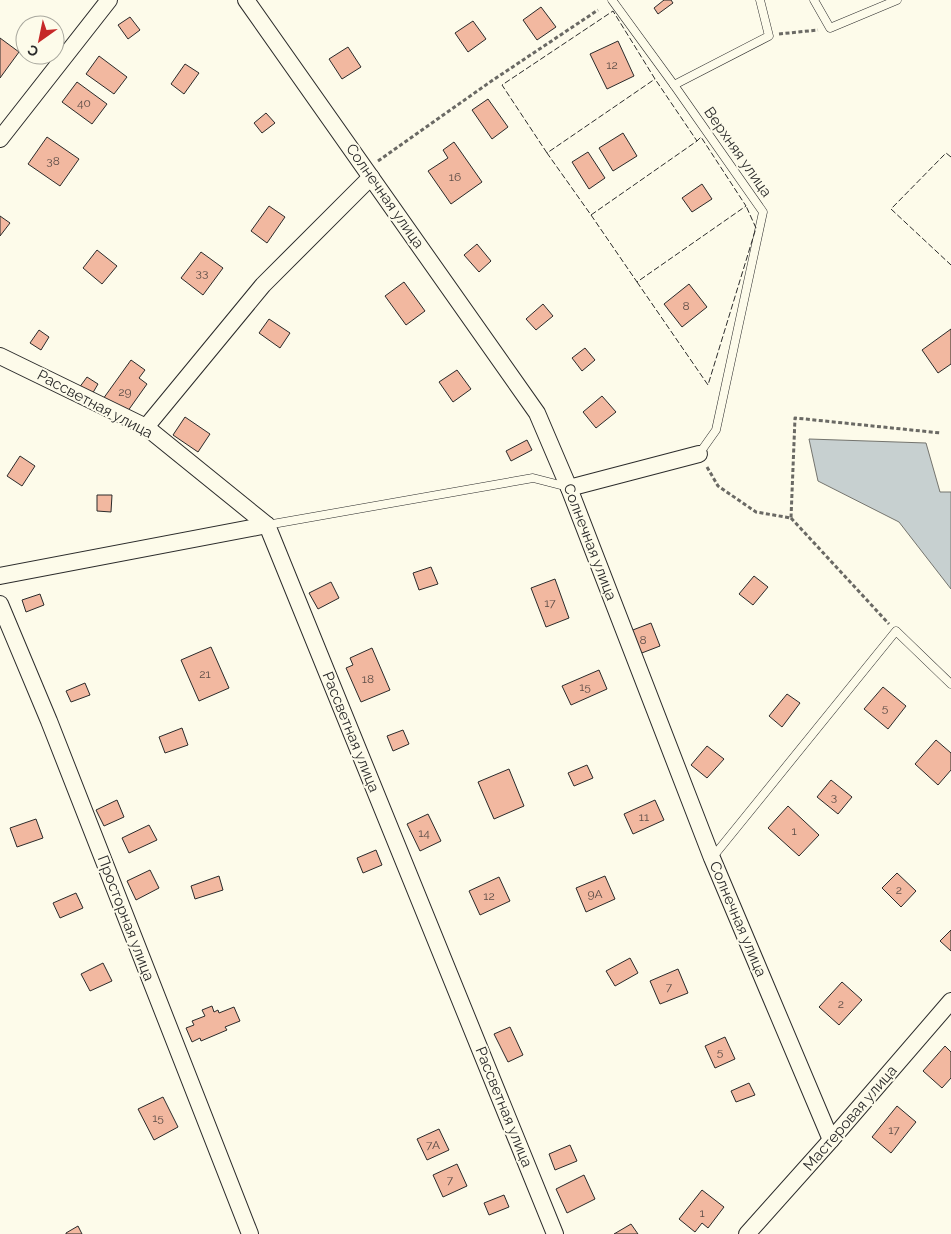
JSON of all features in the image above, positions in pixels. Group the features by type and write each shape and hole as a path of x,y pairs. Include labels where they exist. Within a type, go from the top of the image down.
{"street":[{"path":"0,139 109,0"},
{"name":"Солнечная улица","path":"246,0 537,413 570,488 712,858 831,1140"},
{"path":"146,427 263,285 369,173"},
{"name":"Рассветная улица","path":"0,356 146,427 267,525 555,1234"},
{"path":"570,488 699,454"},
{"path":"0,576 267,525"},
{"name":"Просторная улица","path":"0,604 52,730 250,1234"},
{"name":"Мастеровая улица","path":"747,1234 951,1001"}],"lane":[{"name":"Верхняя улица","path":"612,0 763,212 716,430 699,454"},
{"path":"674,85 769,36 760,0"},
{"path":"814,0 830,28 896,0"},
{"path":"267,525 533,478 570,488"},
{"path":"712,858 896,631 951,684"}],"path":[{"path":"369,173 493,80 598,10"},
{"path":"769,36 830,28"},
{"path":"791,518 795,418 941,433"},
{"path":"699,454 718,486 756,512 791,518 896,631"}],"shaded area":[{"path":"809,439 926,443 940,492 951,492 951,589 899,522 818,481"}],"building":[{"path":"664,0 671,0 673,3 658,14 654,8"},
{"path":"541,7 556,27 537,40 523,20"},
{"path":"130,17 140,30 128,39 118,25"},
{"path":"473,21 486,39 468,52 455,33"},
{"path":"0,38 15,49 15,57 0,78"},
{"path":"618,41 634,76 607,89 590,54"},
{"path":"348,47 361,67 342,79 329,59"},
{"path":"99,56 127,77 114,94 86,74"},
{"path":"185,64 199,73 184,94 171,84"},
{"path":"77,82 107,104 92,124 62,102"},
{"path":"488,99 508,127 492,139 472,110"},
{"path":"266,113 275,123 262,133 254,123"},
{"path":"623,133 637,156 613,171 599,148"},
{"path":"47,137 79,159 60,186 28,164"},
{"path":"454,142 482,182 451,204 428,171 448,158 443,150"},
{"path":"588,152 605,178 589,189 572,162"},
{"path":"702,184 712,199 692,212 682,198"},
{"path":"269,206 285,217 267,243 251,231"},
{"path":"0,216 10,223 0,236"},
{"path":"477,244 491,261 479,272 464,255"},
{"path":"97,250 117,266 102,284 83,268"},
{"path":"201,252 223,268 203,295 181,278"},
{"path":"404,282 425,311 406,325 385,296"},
{"path":"689,284 707,307 682,327 664,304"},
{"path":"543,304 553,316 536,330 526,319"},
{"path":"269,319 290,333 280,348 259,333"},
{"path":"951,329 951,364 938,373 922,350"},
{"path":"39,330 49,337 41,350 30,343"},
{"path":"585,348 595,360 582,371 572,358"},
{"path":"131,360 145,370 139,378 147,384 125,415 103,399"},
{"path":"457,370 471,389 453,402 439,382"},
{"path":"87,377 98,384 91,396 79,388"},
{"path":"602,396 616,412 596,428 583,412"},
{"path":"185,417 210,434 198,452 173,435"},
{"path":"527,440 532,450 511,461 506,451"},
{"path":"20,456 35,466 22,486 7,476"},
{"path":"97,495 112,495 111,512 97,511"},
{"path":"431,567 438,584 419,590 413,573"},
{"path":"754,576 768,587 753,605 739,594"},
{"path":"555,579 569,618 546,627 531,588"},
{"path":"331,582 339,598 318,609 309,593"},
{"path":"40,594 44,605 26,612 22,600"},
{"path":"651,623 660,646 634,656 625,633"},
{"path":"211,647 229,688 199,701 181,660"},
{"path":"372,648 390,690 361,702 346,668 353,665 350,658"},
{"path":"599,670 607,689 571,705 562,686"},
{"path":"85,683 90,695 71,702 66,691"},
{"path":"883,687 906,706 888,729 864,709"},
{"path":"787,694 800,703 782,727 769,716"},
{"path":"182,728 188,745 165,753 159,737"},
{"path":"403,730 409,744 393,751 387,736"},
{"path":"936,740 951,753 951,770 938,785 915,764"},
{"path":"707,746 724,759 707,778 691,765"},
{"path":"587,765 593,778 574,786 568,773"},
{"path":"509,769 524,806 494,819 478,782"},
{"path":"831,780 852,797 838,814 817,797"},
{"path":"117,800 124,817 104,826 96,810"},
{"path":"655,800 664,820 633,834 624,814"},
{"path":"788,806 819,835 799,856 768,828"},
{"path":"428,814 441,841 420,851 407,824"},
{"path":"36,819 43,838 17,847 10,828"},
{"path":"149,825 157,840 129,853 122,838"},
{"path":"376,850 382,865 363,873 357,858"},
{"path":"150,870 159,888 136,900 127,881"},
{"path":"897,873 916,891 901,907 882,888"},
{"path":"219,876 223,890 195,899 191,886"},
{"path":"605,876 615,899 586,912 576,888"},
{"path":"499,877 510,901 480,915 469,891"},
{"path":"76,893 83,908 60,918 53,903"},
{"path":"951,930 951,951 940,941"},
{"path":"630,958 638,973 615,986 606,971"},
{"path":"103,963 112,981 90,991 81,974"},
{"path":"678,969 688,993 660,1004 650,981"},
{"path":"842,982 862,1000 839,1025 819,1007"},
{"path":"212,1006 214,1012 218,1010 219,1013 234,1007 240,1021 225,1027 227,1030 201,1041 200,1038 192,1042 186,1028 194,1025 192,1021 205,1016 202,1010"},
{"path":"510,1027 523,1055 508,1062 494,1034"},
{"path":"725,1037 735,1059 715,1068 705,1046"},
{"path":"945,1046 951,1052 951,1078 942,1088 923,1071"},
{"path":"749,1083 755,1095 736,1102 731,1091"},
{"path":"163,1097 178,1127 154,1140 138,1109"},
{"path":"897,1106 916,1122 891,1153 872,1137"},
{"path":"439,1129 449,1150 427,1160 417,1139"},
{"path":"570,1145 577,1161 555,1170 549,1154"},
{"path":"457,1164 467,1186 443,1197 433,1175"},
{"path":"584,1175 595,1199 567,1213 556,1189"},
{"path":"702,1190 724,1207 708,1228 702,1223 695,1232 679,1219"},
{"path":"504,1195 509,1207 489,1215 484,1203"},
{"path":"631,1224 638,1234 614,1234"},
{"path":"78,1226 82,1234 66,1234 66,1233"}],"fence":[{"path":"547,153 502,85 613,11 655,79 697,141 591,215 547,153 655,79"},
{"path":"591,215 637,282 746,206 701,137 697,141"},
{"path":"951,157 946,153 891,209 951,265"},
{"path":"637,282 708,385 756,228 746,206"}]}
